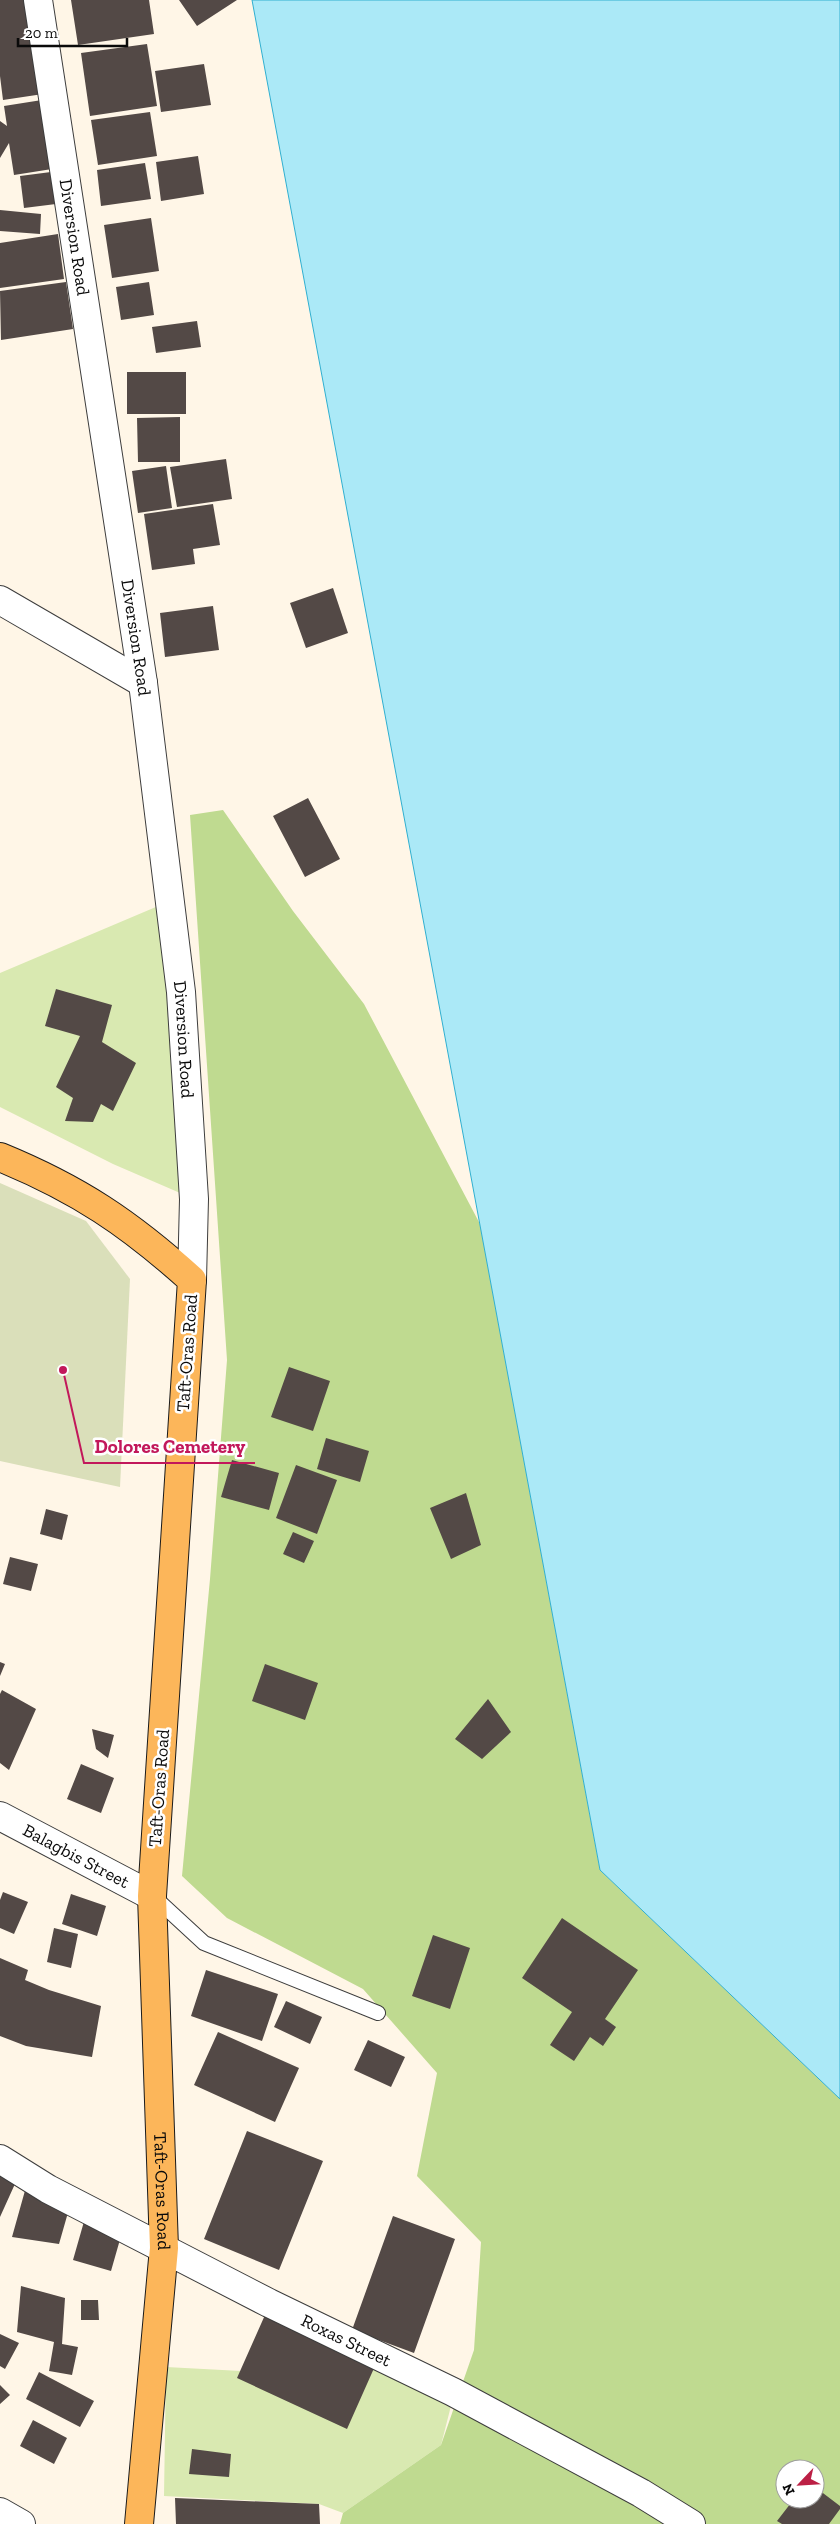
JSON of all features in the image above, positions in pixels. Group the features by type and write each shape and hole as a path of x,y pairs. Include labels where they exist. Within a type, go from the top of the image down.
{"main road":[{"name":"Taft-Oras Road","path":"0,1157 47,1176 93,1202 130,1227 192,1280 152,1896 164,2248 140,2524"}],"street":[{"name":"Diversion Road","path":"38,0 143,683 181,992 194,1199 192,1280"},
{"path":"0,600 143,683"},
{"name":"Balagbis Street","path":"0,1816 152,1896"},
{"name":"Roxas Street","path":"0,2158 48,2189 269,2303 453,2392 641,2493 691,2524"},
{"path":"0,2512 21,2524"}],"lane":[{"path":"152,1896 204,1943 378,2013"}],"green space":[{"path":"223,810 293,911 364,1004 480,1224 600,1870 840,2099 840,2524 340,2524 343,2513 441,2445 474,2350 481,2242 417,2176 437,2073 363,1989 227,1918 182,1876 210,1579 227,1360 190,815"},
{"path":"170,901 194,1199 113,1164 0,1107 0,973"},
{"path":"0,1183 86,1221 130,1279 120,1487 0,1461"},
{"path":"378,2359 453,2398 441,2445 343,2513 319,2504 164,2496 166,2367 241,2371"}],"water":[{"path":"252,0 840,0 840,2099 600,1870"}],"building":[{"path":"0,0 29,0 43,94 3,100 0,76"},
{"path":"71,0 149,0 154,34 78,45"},
{"path":"179,0 237,0 197,26"},
{"path":"147,44 157,106 90,116 81,53"},
{"path":"204,64 211,105 161,112 155,71"},
{"path":"42,100 52,169 14,175 9,143 0,158 0,121 7,126 4,106"},
{"path":"150,112 157,156 98,165 91,120"},
{"path":"198,156 204,194 161,201 156,162"},
{"path":"145,163 151,199 101,206 97,170"},
{"path":"51,172 56,204 24,208 20,176"},
{"path":"0,210 41,214 40,234 0,231"},
{"path":"151,218 159,271 112,278 104,225"},
{"path":"58,234 64,279 0,288 0,243"},
{"path":"66,282 73,329 1,340 0,291"},
{"path":"149,282 154,315 121,320 116,287"},
{"path":"197,321 201,347 156,353 152,327"},
{"path":"127,372 186,372 186,414 127,414"},
{"path":"180,417 180,462 138,462 137,418"},
{"path":"226,459 232,499 177,507 170,467"},
{"path":"166,466 172,508 138,513 132,471"},
{"path":"213,504 220,545 193,549 195,564 152,570 144,514"},
{"path":"333,588 348,633 306,648 290,603"},
{"path":"213,606 219,650 165,657 160,613"},
{"path":"308,798 340,859 305,877 273,816"},
{"path":"56,989 112,1005 102,1042 136,1063 113,1111 101,1104 93,1122 65,1121 73,1098 56,1087 80,1036 45,1026"},
{"path":"289,1367 330,1381 313,1431 271,1417"},
{"path":"326,1438 369,1451 360,1482 317,1469"},
{"path":"232,1460 279,1473 269,1510 221,1497"},
{"path":"296,1465 337,1480 317,1534 276,1518"},
{"path":"466,1493 481,1545 451,1559 430,1508"},
{"path":"46,1509 68,1515 62,1540 40,1534"},
{"path":"293,1532 314,1541 304,1563 283,1554"},
{"path":"10,1557 38,1564 31,1591 3,1584"},
{"path":"0,1662 5,1664 0,1676"},
{"path":"265,1664 318,1683 305,1720 252,1701"},
{"path":"2,1690 36,1709 9,1770 0,1763 0,1694"},
{"path":"488,1699 511,1732 482,1759 455,1739"},
{"path":"92,1729 114,1735 108,1758 96,1749"},
{"path":"81,1764 114,1778 101,1813 67,1799"},
{"path":"3,1892 28,1902 14,1934 0,1928 0,1900"},
{"path":"71,1894 106,1906 97,1936 62,1924"},
{"path":"562,1918 638,1970 605,2019 616,2027 603,2046 590,2037 574,2061 550,2045 572,2012 522,1978"},
{"path":"54,1928 78,1934 71,1968 47,1962"},
{"path":"433,1935 470,1948 450,2009 412,1996"},
{"path":"0,1958 28,1970 25,1980 49,1990 101,2006 92,2057 26,2046 0,2036"},
{"path":"206,1970 278,1994 262,2041 191,2016"},
{"path":"286,2001 322,2017 310,2044 274,2027"},
{"path":"218,2032 299,2068 275,2122 194,2085"},
{"path":"368,2040 405,2057 391,2087 354,2070"},
{"path":"247,2131 323,2161 279,2270 204,2239"},
{"path":"0,2166 19,2175 0,2217"},
{"path":"26,2187 69,2209 59,2244 12,2237"},
{"path":"393,2216 455,2239 414,2353 352,2330"},
{"path":"85,2218 123,2229 111,2271 73,2260"},
{"path":"21,2286 65,2298 62,2344 78,2347 72,2375 49,2371 54,2342 17,2332"},
{"path":"81,2300 98,2300 99,2320 81,2320"},
{"path":"265,2315 375,2366 347,2429 237,2378"},
{"path":"0,2334 19,2343 5,2369 0,2366"},
{"path":"39,2372 94,2401 80,2427 26,2399"},
{"path":"0,2385 10,2395 0,2404"},
{"path":"33,2420 67,2438 54,2464 20,2446"},
{"path":"192,2449 231,2454 229,2477 189,2474"},
{"path":"825,2495 840,2506 840,2509 829,2524 782,2524 777,2521 786,2509 825,2509"},
{"path":"175,2498 319,2504 320,2524 176,2524"}],"place":[{"name":"Dolores Cemetery","path":"63,1370"}]}
